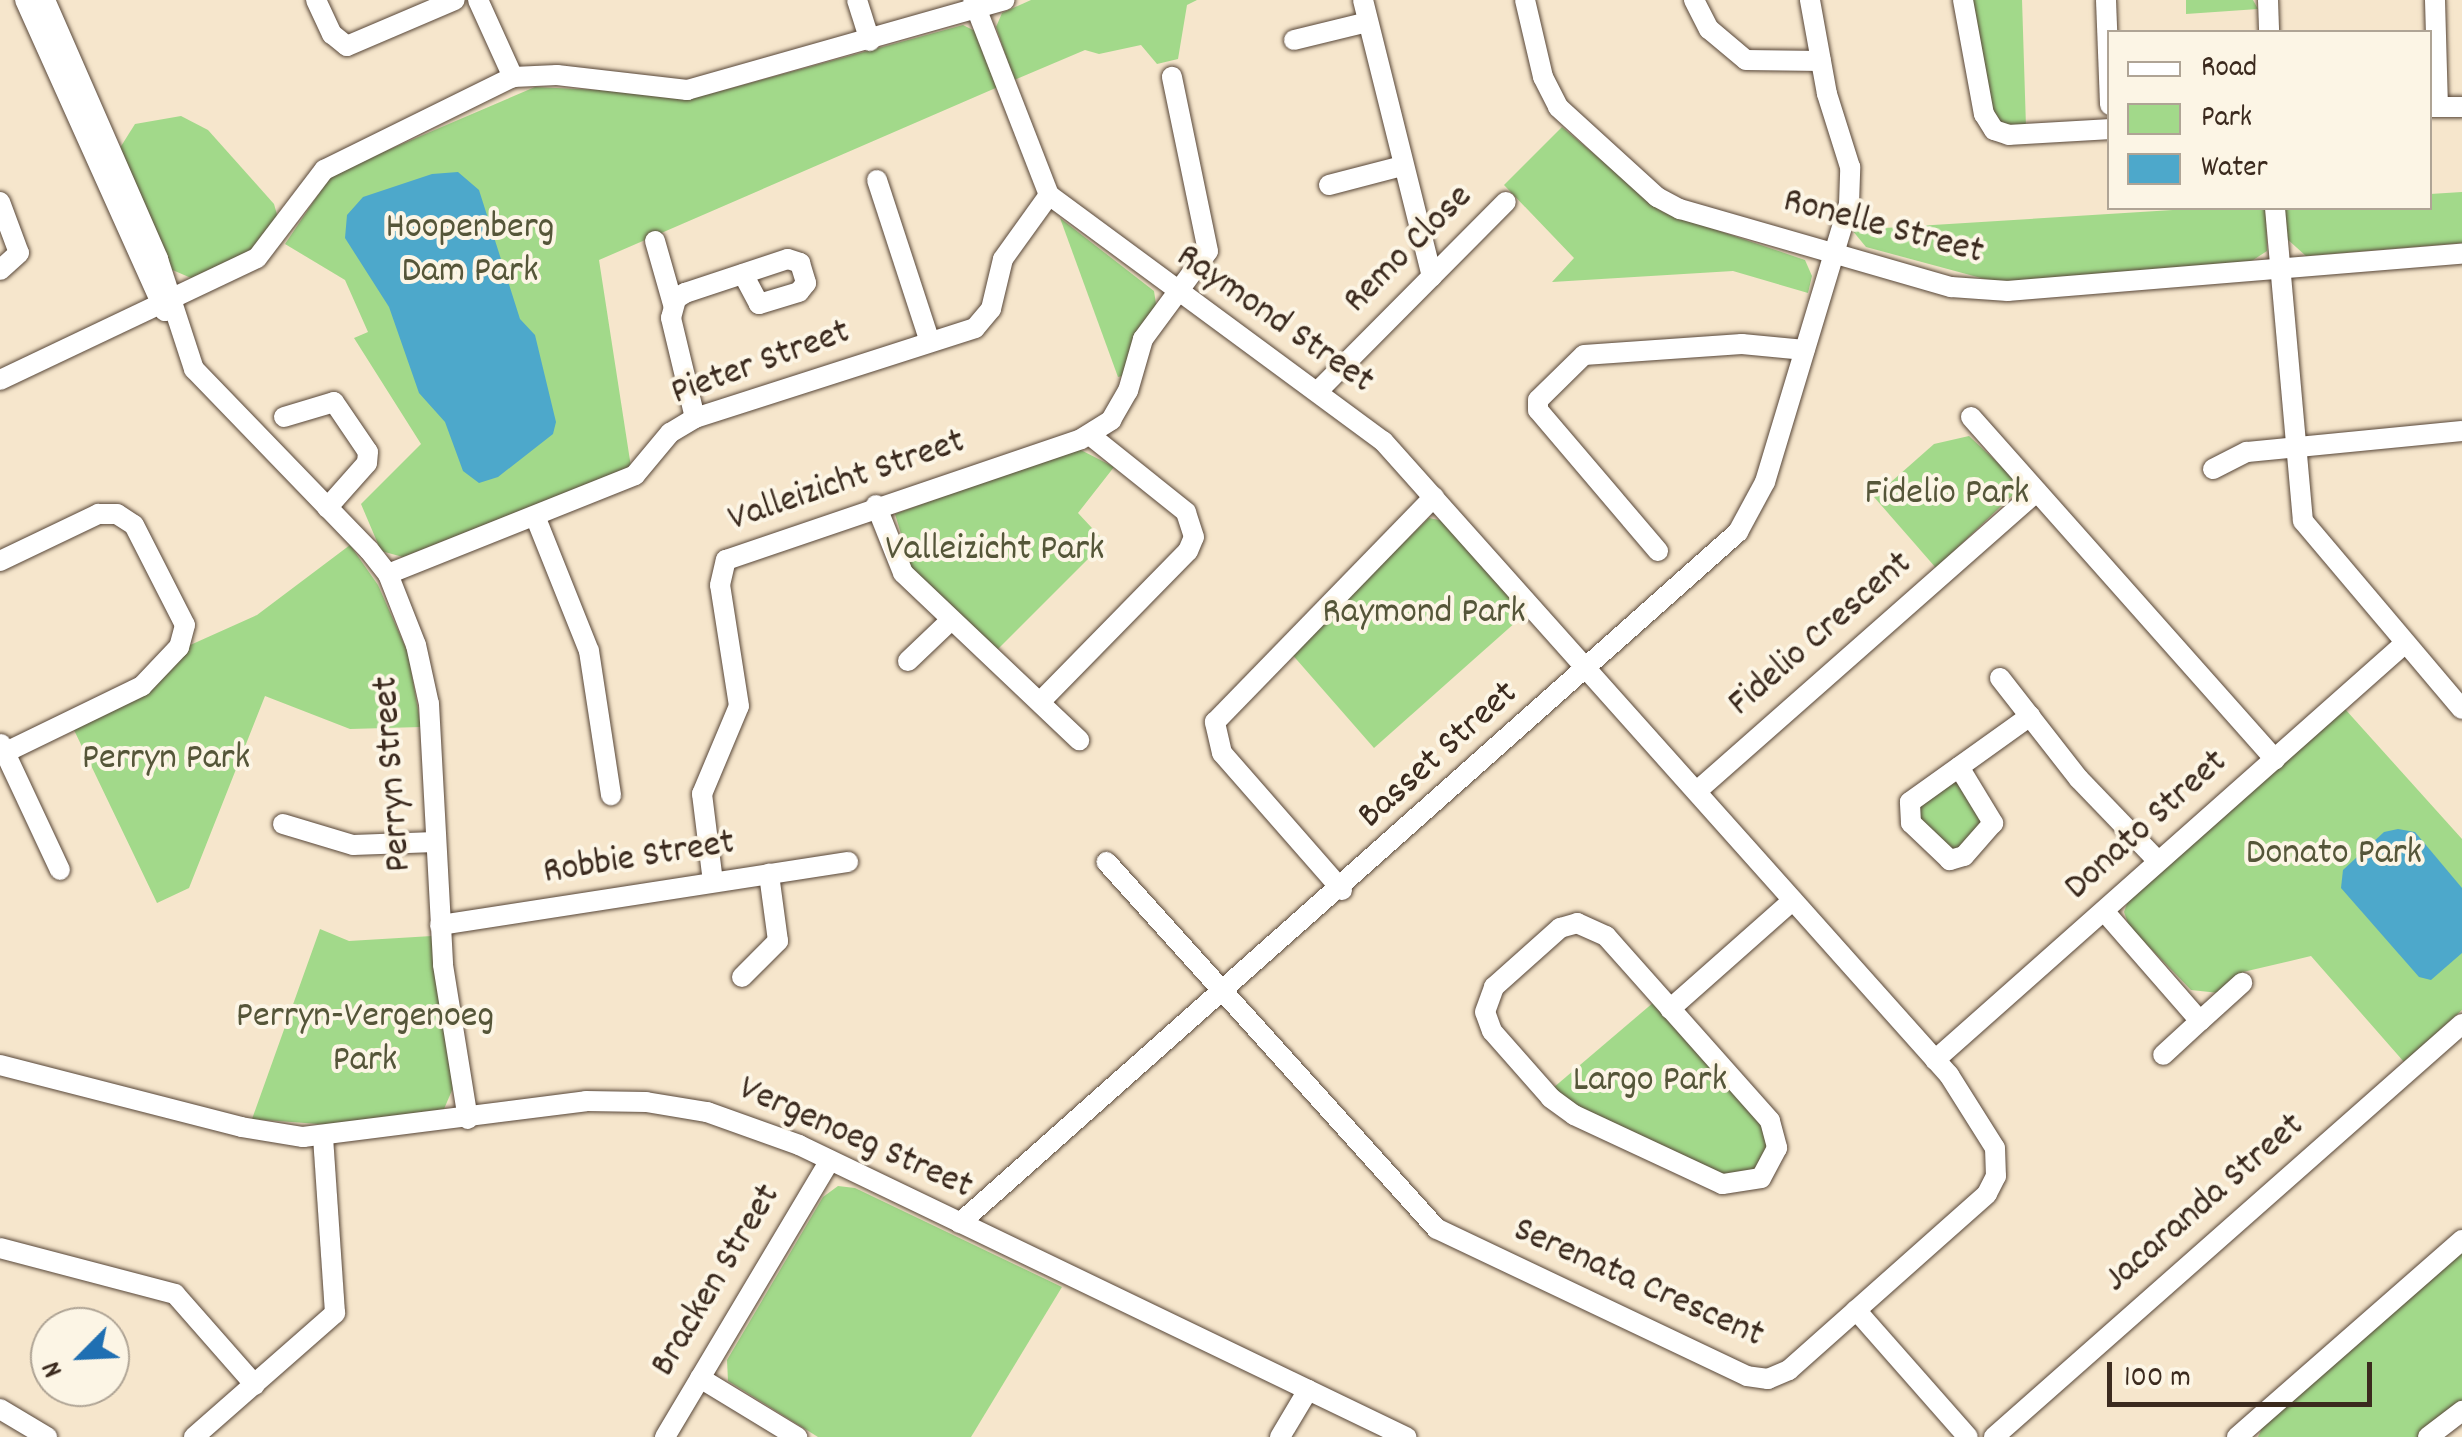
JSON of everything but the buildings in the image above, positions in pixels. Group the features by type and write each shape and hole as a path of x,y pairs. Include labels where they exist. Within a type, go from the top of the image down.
{"street":[{"name":"Perryn Street","path":"25,0 165,301"},
{"name":"Perryn Street","path":"45,0 201,382 388,574 425,674 440,925 468,1119"},
{"path":"316,0 332,34 348,46 455,0"},
{"path":"478,0 513,77"},
{"path":"857,0 870,41"},
{"path":"0,380 257,258 324,170 513,77 556,75 687,90 870,41 975,5 1005,0"},
{"path":"1363,0 1432,277"},
{"name":"Ronelle Street","path":"1525,0 1552,98 1644,186 1680,209 1978,292 2462,254"},
{"path":"1694,0 1709,30 1746,60 1821,61"},
{"name":"Basset Street","path":"960,1222 1226,993 1738,532 1765,482 1834,252 1851,180 1810,0"},
{"path":"1963,0 1984,114 1994,130 2010,135 2107,129"},
{"path":"2106,0 2107,30"},
{"path":"2268,0 2269,30"},
{"path":"2434,0 2434,107 2462,106"},
{"path":"975,5 1049,195"},
{"path":"1294,40 1368,22"},
{"path":"1040,702 1188,551 1194,537 1186,512 1091,436 1121,408 1143,339 1208,245 1172,77"},
{"path":"1329,185 1402,166"},
{"path":"877,180 930,342"},
{"name":"Raymond Street","path":"1049,195 1176,295 1319,390 1383,441 1589,669"},
{"name":"Pieter Street","path":"388,574 635,475 670,433 695,418 930,342 984,320 1003,259 1049,195"},
{"path":"0,202 19,252 0,270"},
{"name":"Remo Close","path":"1319,390 1506,202"},
{"path":"2275,210 2307,530 2462,710"},
{"path":"655,240 673,304 695,418"},
{"path":"673,304 685,293 742,274"},
{"path":"1658,551 1538,410 1538,400 1584,355 1742,344 1805,350"},
{"path":"284,418 334,402 368,452 367,463 327,508"},
{"path":"1971,417 2275,760"},
{"path":"2213,470 2239,454 2462,432"},
{"name":"Valleizicht Street","path":"713,882 702,794 739,706 722,568 731,554 1091,436"},
{"name":"Fidelio Crescent","path":"1697,792 2037,491"},
{"path":"1342,890 1222,753 1215,722 1434,497"},
{"path":"876,505 898,566 1078,740"},
{"path":"0,561 98,514 117,514 134,525 184,626 179,648 142,686 2,750 60,870"},
{"path":"534,516 588,651 611,795"},
{"path":"908,661 950,620"},
{"name":"Donato Street","path":"1935,1060 2404,644"},
{"name":"Serenata Crescent","path":"1107,862 1420,1214 1456,1240 1758,1379 1789,1370 1986,1194 1996,1176 1992,1140 1935,1060 1589,669"},
{"path":"2000,678 2079,780 2158,861"},
{"path":"1959,767 1993,823 1964,856 1950,860 1911,823 1908,808 1959,767 2030,716"},
{"path":"283,824 353,846 435,842"},
{"name":"Robbie Street","path":"440,925 848,862"},
{"path":"742,977 776,947 769,874"},
{"path":"1670,1009 1793,900"},
{"path":"2104,911 2200,1021"},
{"path":"1576,923 1600,930 1670,1009 1774,1130 1775,1157 1754,1182 1722,1184 1566,1110 1492,1031 1486,1012 1494,987 1560,928 1576,923"},
{"path":"2163,1055 2242,984"},
{"name":"Jacaranda Street","path":"1994,1437 2462,1024"},
{"name":"Vergenoeg Street","path":"0,1064 241,1127 324,1137 586,1102 646,1102 738,1122 830,1160 1406,1437"},
{"path":"194,1437 327,1323 337,1306 324,1137"},
{"name":"Bracken Street","path":"665,1437 830,1160"},
{"path":"2238,1436 2462,1240"},
{"path":"0,1248 175,1294 255,1385"},
{"path":"1856,1310 1968,1437"},
{"path":"700,1378 796,1437"},
{"path":"1280,1437 1308,1390"},
{"path":"0,1409 47,1437"},
{"path":"2428,1437 2462,1410"}],"green space":[{"path":"1031,0 1197,0 1187,5 1178,59 1157,64 1141,45 1099,54 1085,50 1014,80 996,27 1002,13"},
{"path":"1972,0 2022,0 2026,127 2003,126 1993,115"},
{"path":"2186,0 2253,0 2258,9 2186,14"},
{"name":"Hoopenberg Dam Park","path":"963,25 975,31 998,87 599,260 631,467 403,557 381,551 361,504 421,444 354,338 368,332 345,280 285,244 332,174 535,87 706,95"},
{"path":"181,116 208,130 274,204 278,218 259,247 191,278 168,268 118,151 135,124"},
{"path":"1562,127 1663,212 1805,260 1812,276 1808,293 1733,271 1552,282 1574,258 1504,185"},
{"path":"2462,192 2462,243 2306,256 2286,238 2283,210 2432,210 2432,194"},
{"path":"2173,210 2266,210 2267,251 2250,262 1996,282 1866,247 1852,230"},
{"path":"1060,218 1154,291 1156,304 1127,375 1118,377"},
{"name":"Fidelio Park","path":"1969,436 2014,478 2016,492 1936,568 1874,497 1934,444"},
{"name":"Valleizicht Park","path":"1077,448 1114,467 1078,513 1105,542 996,651 912,570 895,514"},
{"name":"Raymond Park","path":"1429,518 1444,521 1526,613 1374,748 1290,652"},
{"name":"Perryn Park","path":"350,545 378,585 408,653 421,727 350,729 265,696 189,888 157,903 74,730 188,646 257,615"},
{"name":"Donato Park","path":"2345,709 2462,839 2462,1010 2404,1062 2311,956 2243,972 2219,993 2191,990 2129,926 2124,912 2128,901"},
{"path":"1958,780 1988,816 1955,854 1916,821 1914,806"},
{"name":"Perryn-Vergenoeg Park","path":"320,929 349,941 432,936 453,1088 444,1109 332,1125 252,1119"},
{"name":"Largo Park","path":"1654,1002 1763,1126 1769,1146 1752,1173 1728,1178 1576,1107 1553,1088"},
{"path":"838,1186 855,1188 1062,1287 971,1437 818,1437 728,1381 727,1360 823,1197"},
{"path":"2462,1250 2462,1402 2418,1437 2258,1437 2263,1426"}],"water":[{"path":"458,172 479,190 520,319 535,335 556,422 553,434 498,477 479,483 463,471 445,422 419,393 389,307 345,238 347,215 363,197 432,174"},
{"path":"2384,832 2415,832 2462,888 2462,953 2431,980 2419,977 2341,888 2343,870"}]}
